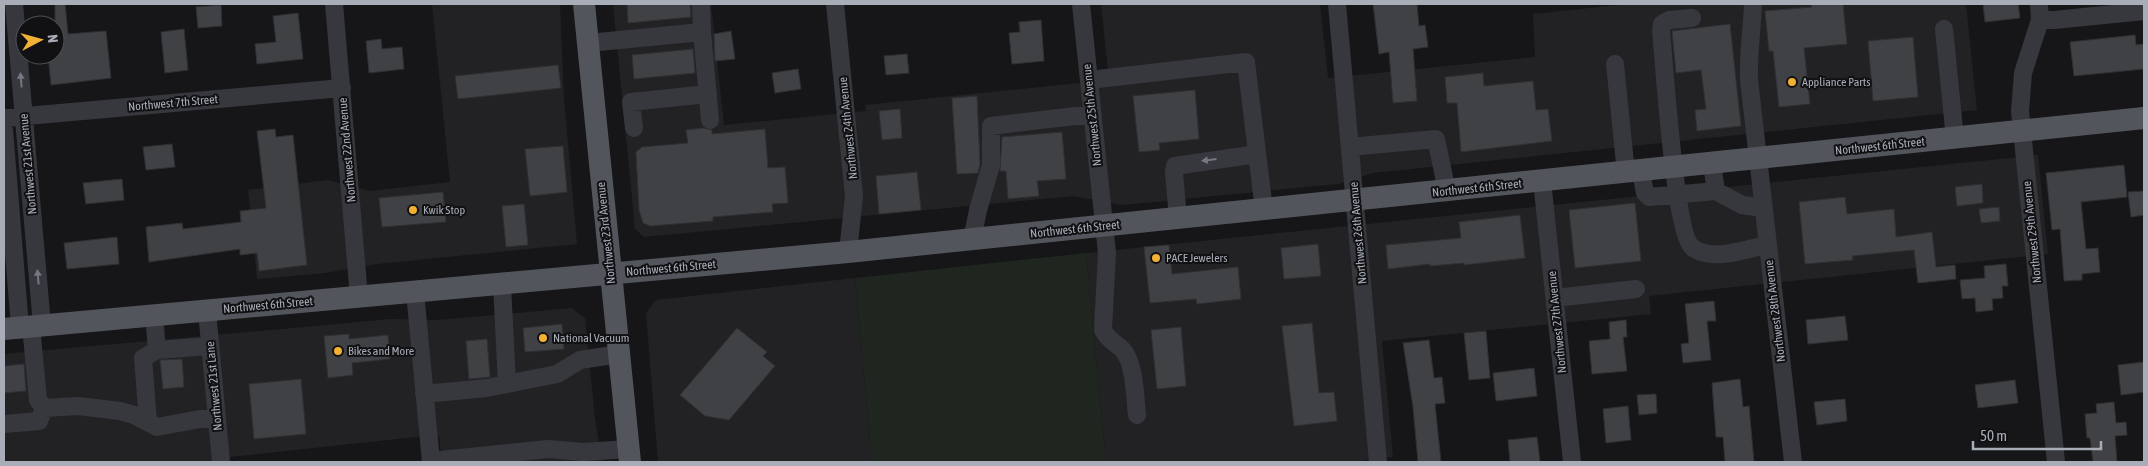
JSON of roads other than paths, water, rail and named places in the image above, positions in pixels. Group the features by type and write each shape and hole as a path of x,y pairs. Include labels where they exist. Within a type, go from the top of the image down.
{"main road":[{"name":"Northwest 23rd Avenue","path":"584,4 630,456"},
{"name":"Northwest 6th Street","path":"24,327 972,240 2144,118"}],"street":[{"name":"Northwest 21st Avenue","path":"14,4 24,116 24,327"},
{"name":"Northwest 22nd Avenue","path":"334,4 359,297"},
{"path":"701,4 710,120"},
{"name":"Northwest 24th Avenue","path":"836,4 854,196 848,252"},
{"name":"Northwest 25th Avenue","path":"1081,4 1107,253 1103,330 1107,339 1123,350 1127,359 1134,383 1137,415"},
{"name":"Northwest 26th Avenue","path":"1337,4 1378,462"},
{"name":"Northwest 28th Avenue","path":"1753,4 1752,32 1748,51 1749,80 1793,462"},
{"path":"2040,12 2054,20 2144,11"},
{"name":"Northwest 29th Avenue","path":"2040,12 2023,73 2020,99 2021,132 2056,462"},
{"path":"1692,18 1669,20 1662,24 1660,30 1674,168 1687,242 1695,250 1717,254 1767,245"},
{"path":"1944,29 1955,139"},
{"path":"588,43 702,32"},
{"path":"1089,80 1246,62 1264,210"},
{"path":"1615,64 1634,172 1644,193 1649,197 1716,191 1742,205 1763,208"},
{"name":"Northwest 7th Street","path":"4,118 342,88"},
{"path":"634,128 631,102 708,94"},
{"path":"972,240 990,165 991,126 1092,114"},
{"name":"Northwest 21st Avenue","path":"4,130 10,273 24,327"},
{"path":"1350,148 1436,139 1448,191"},
{"path":"1178,219 1175,166 1257,154"},
{"path":"1712,164 1716,191"},
{"name":"Northwest 27th Avenue","path":"1542,181 1572,462"},
{"path":"502,284 507,384"},
{"path":"1555,298 1636,289"},
{"path":"414,292 431,462 548,449 575,457 630,456"},
{"name":"Northwest 21st Lane","path":"207,311 221,462"},
{"path":"154,315 157,350"},
{"path":"24,327 38,400 44,408"},
{"path":"148,422 142,358 157,350 210,346"},
{"path":"424,394 487,388 557,374 580,360 619,354"},
{"path":"44,408 78,406 120,411 134,415 157,427 200,419 217,419"},
{"path":"4,424 39,421 44,408"}],"place":[{"name":"Appliance Parts","path":"1792,82"},
{"name":"Kwik Stop","path":"413,210"},
{"name":"PACE Jewelers","path":"1156,258"},
{"name":"National Vacuum","path":"543,338"},
{"name":"Bikes and More","path":"338,351"}]}
